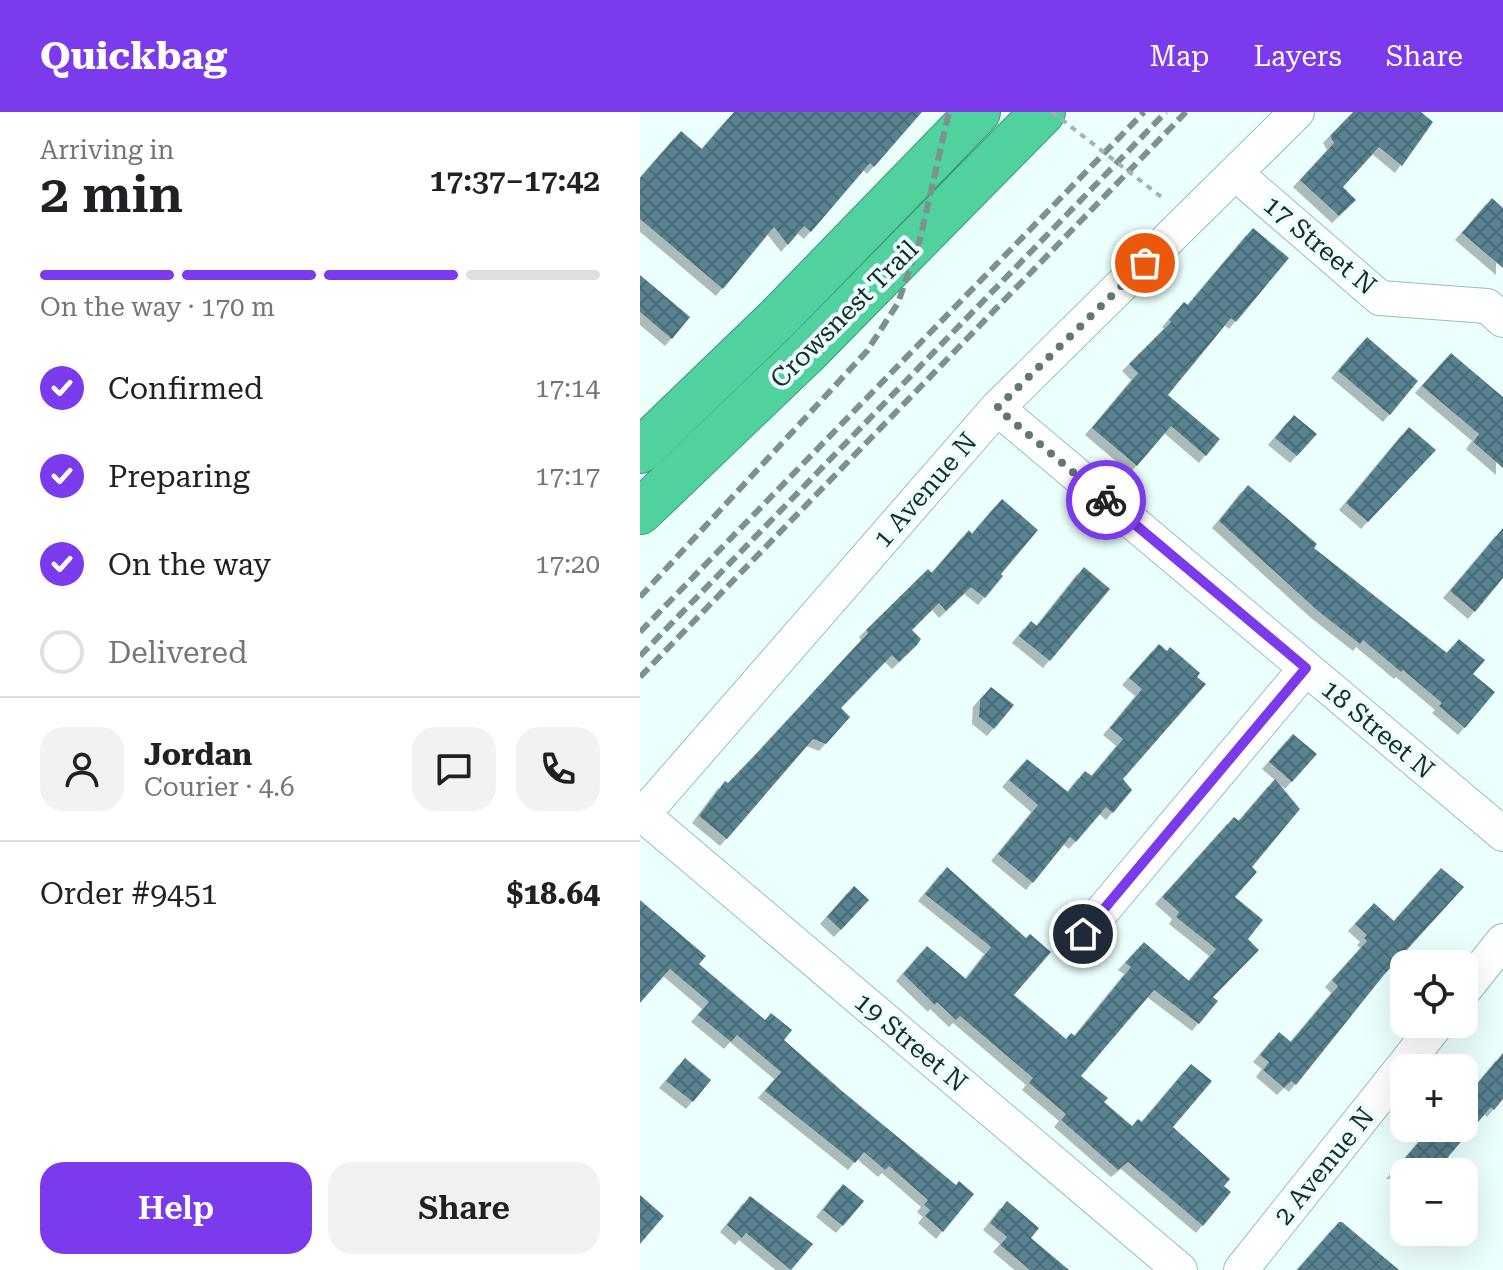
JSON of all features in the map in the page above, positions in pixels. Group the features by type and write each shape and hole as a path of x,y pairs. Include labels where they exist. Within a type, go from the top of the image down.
{"highway":[{"name":"Crowsnest Trail","path":"640,451 779,317 978,112"},
{"name":"Crowsnest Trail","path":"640,512 805,354 1043,112"},
{"path":"640,433 779,317"},
{"path":"640,540 805,354"}],"street":[{"name":"1 Avenue N","path":"642,816 997,408 1297,112"},
{"name":"17 Street N","path":"1235,173 1380,298 1487,306 1503,320"},
{"name":"18 Street N","path":"997,408 1503,834"},
{"path":"1083,934 1306,668"},
{"name":"19 Street N","path":"642,816 1180,1270"},
{"path":"1478,972 1503,941"},
{"name":"2 Avenue N","path":"1241,1270 1426,1038"}],"path":[{"path":"1052,112 1164,199"}],"building":[{"path":"734,112 922,112 874,167 870,163 811,232 804,226 788,245 774,227 723,289 640,219 640,178 681,131 702,149"},
{"path":"1353,112 1421,112 1433,122 1402,166 1379,147 1343,187 1356,200 1339,216 1300,180 1334,143 1330,136"},
{"path":"1492,198 1503,208 1503,268 1462,233"},
{"path":"1253,228 1289,258 1236,322 1231,318 1168,395 1220,439 1206,456 1171,426 1137,466 1092,428 1138,373 1129,364 1171,322 1169,320 1184,302 1188,305"},
{"path":"640,275 690,317 672,339 640,312"},
{"path":"1367,337 1418,381 1390,415 1338,371"},
{"path":"1451,353 1503,397 1503,468 1473,442 1479,434 1422,386"},
{"path":"1294,415 1317,434 1297,456 1275,438"},
{"path":"1409,427 1436,450 1368,522 1346,503"},
{"path":"1248,485 1317,544 1314,548 1447,653 1459,639 1485,660 1473,674 1495,692 1465,728 1439,706 1442,703 1403,670 1401,672 1363,640 1360,644 1318,611 1219,521"},
{"path":"1002,499 1038,530 985,598 971,587 946,611 939,603 912,630 921,639 917,645 899,662 892,655 841,708 850,717 826,744 813,739 727,839 699,816 725,781 728,783 757,753 868,633 866,630 928,569 932,573 969,530 972,534"},
{"path":"1503,528 1503,578 1475,612 1450,591"},
{"path":"1084,567 1110,589 1050,661 1019,636 1031,621 1037,626"},
{"path":"1159,644 1167,651 1170,647 1200,673 1197,677 1206,684 1123,779 1132,790 1113,813 1106,807 1076,842 1070,837 1033,883 998,854 1038,805 1009,780 1027,759 1068,792 1085,771 1092,776 1123,739 1110,728 1142,689 1129,678"},
{"path":"991,687 1014,705 994,729 979,717 980,700"},
{"path":"1293,734 1317,754 1292,782 1269,762"},
{"path":"1275,779 1300,809 1252,867 1257,872 1235,897 1263,920 1248,939 1259,950 1213,997 1218,1001 1199,1024 1154,990 1081,1076 1108,1098 1104,1102 1132,1126 1138,1119 1142,1122 1191,1064 1212,1081 1173,1127 1230,1179 1224,1186 1231,1192 1203,1226 1128,1162 1118,1170 1061,1120 1066,1114 1029,1083 1033,1078 960,1016 956,1020 937,1002 935,1005 903,974 927,946 966,979 991,947 925,894 947,867 1026,938 1030,934 1051,952 1014,995 1066,1039 1071,1033 1075,1036 1131,967 1125,963 1144,942 1189,981 1216,949 1176,917 1179,912 1162,897 1234,817 1239,821"},
{"path":"1441,868 1464,887 1407,950 1390,950 1390,968 1296,1085 1291,1081 1284,1088 1263,1070 1269,1062 1260,1055 1279,1032 1291,1042 1338,986 1332,980 1367,941 1364,938 1367,935 1355,924 1374,903 1394,921"},
{"path":"854,886 869,900 841,930 827,917"},
{"path":"640,900 706,956 699,964 765,1020 771,1013 792,1030 784,1040 956,1185 959,1181 974,1194 943,1232 925,1216 930,1210 924,1205 928,1200 889,1166 885,1170 864,1152 855,1163 765,1091 781,1072 737,1035 731,1042 698,1015 709,1002 670,969 640,1003"},
{"path":"1503,1053 1503,1099 1478,1122 1478,1083"},
{"path":"685,1058 711,1080 693,1102 666,1081"},
{"path":"1419,1142 1461,1142 1449,1158 1405,1158"},
{"path":"843,1184 864,1201 843,1226 823,1210"},
{"path":"640,1195 664,1216 640,1244"},
{"path":"750,1196 813,1244 791,1270 746,1233 742,1238 727,1225"},
{"path":"1007,1201 1039,1228 1031,1238 1069,1270 1030,1270 1000,1245 1007,1237 990,1223"},
{"path":"1342,1222 1399,1270 1297,1270"}],"railway":[{"path":"640,597 867,351 898,303 920,239 949,112"},
{"path":"640,632 1144,112"},
{"path":"640,656 1166,112"},
{"path":"640,677 1186,112"}],"way so far":[{"path":"1106,500 997,408 1145,263"}],"route":[{"path":"1083,934 1306,668 1106,500"}]}
